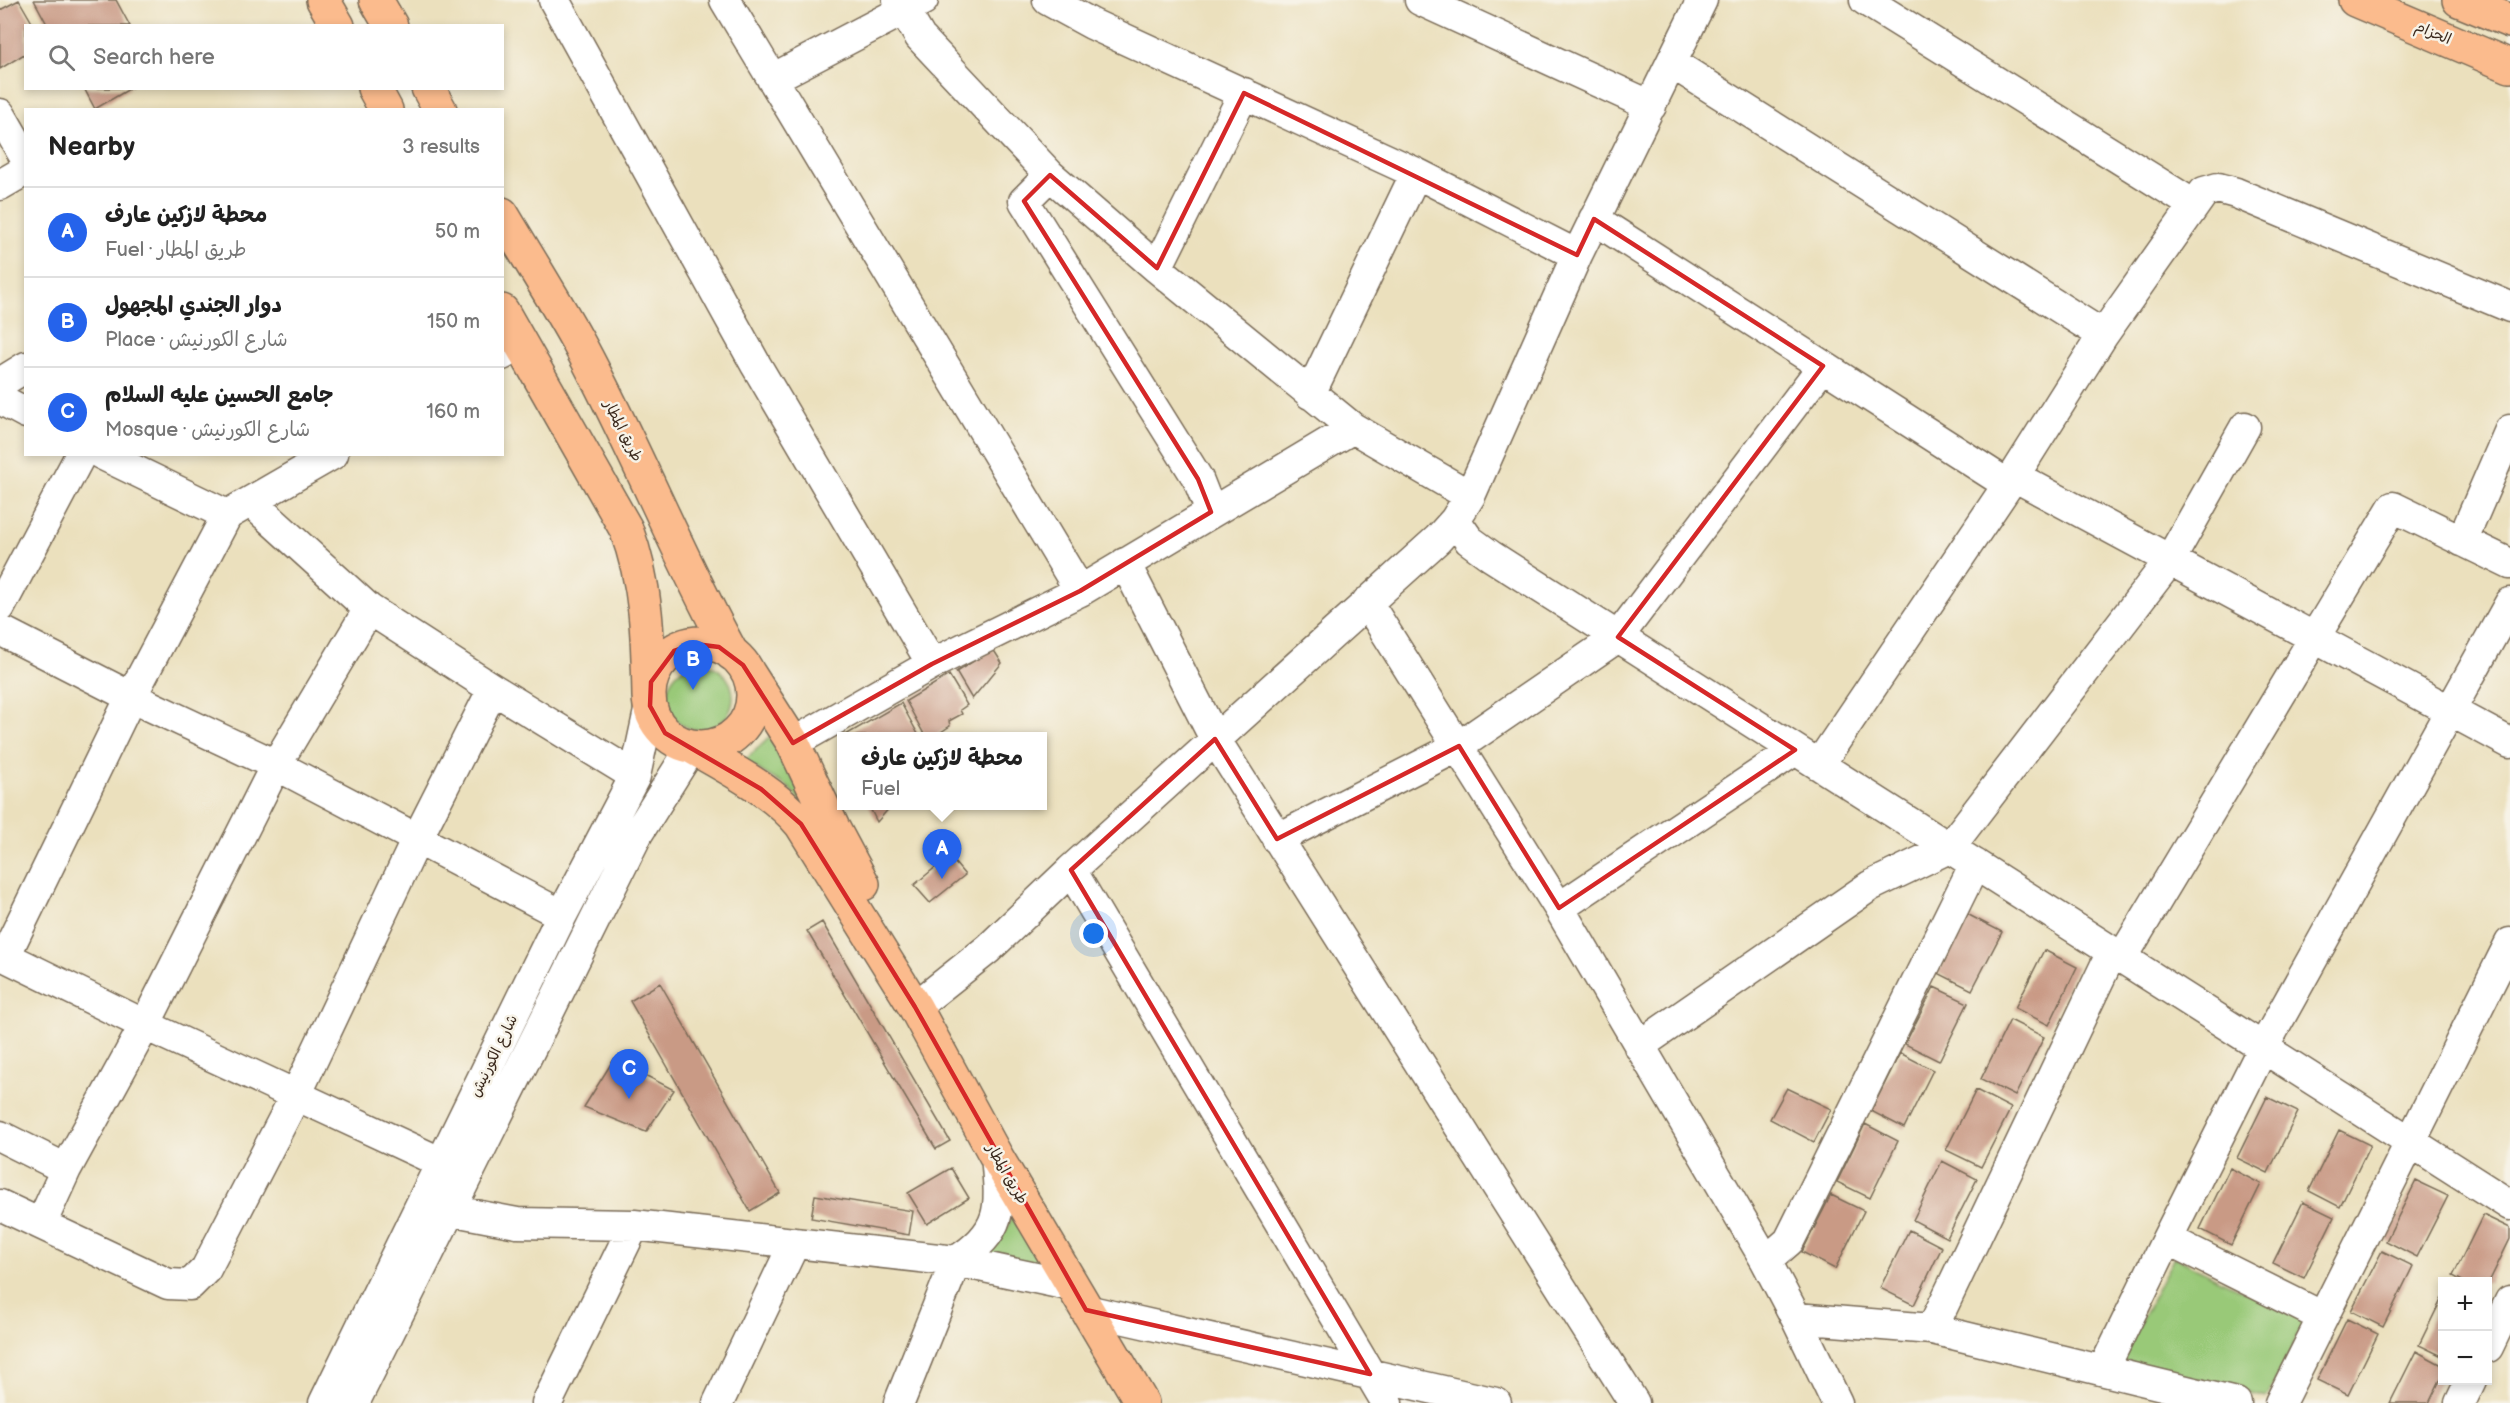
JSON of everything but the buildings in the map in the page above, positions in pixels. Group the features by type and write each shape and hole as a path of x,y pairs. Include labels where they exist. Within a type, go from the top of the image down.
{"main road":[{"path":"323,0 337,24"},
{"path":"376,0 390,24"},
{"name":"الحزام","path":"2355,0 2510,66"},
{"path":"2459,0 2510,21"},
{"path":"375,90 385,108"},
{"path":"429,90 440,108"},
{"name":"طريق المطار","path":"504,217 577,340 662,510 711,615 737,660 793,743 833,828 879,915 882,928 877,944"},
{"path":"504,319 512,349 626,529 643,590 648,641 649,702"},
{"path":"649,702 653,674 662,661 674,651 688,645 704,644 718,647 737,660 750,678 752,693 751,709 745,723 735,734 722,742 708,747 692,747"},
{"name":"طريق المطار","path":"649,702 655,721 665,733 761,789 791,812 807,833 915,1007 996,1156 1142,1403"}],"street":[{"path":"554,0 756,365 932,664"},
{"path":"725,0 1080,591"},
{"path":"1048,0 1092,24 1416,173 1577,255"},
{"path":"1420,0 1650,106"},
{"path":"915,1007 982,955 1071,870 1438,539 1462,508 1594,219 1702,0"},
{"path":"1865,0 2194,205"},
{"path":"772,79 908,3 920,37 1050,175 1157,268 1310,394 1462,508 1469,540 2510,1205"},
{"path":"1672,63 2103,335"},
{"path":"1157,268 1244,93"},
{"path":"0,114 24,156"},
{"path":"0,185 24,171"},
{"path":"1310,394 1416,173"},
{"path":"1050,175 1024,201 1198,479 1211,512"},
{"path":"1559,908 1807,758 2010,480 2103,335 2204,192 2218,188 2236,193 2510,307"},
{"path":"1594,219 1823,366 2010,480 2170,560 2510,743"},
{"path":"1277,839 1459,746 1618,637 1823,366"},
{"path":"0,383 24,368"},
{"path":"0,399 24,412"},
{"path":"1639,1046 1870,886 1948,848 2170,560 2246,427"},
{"path":"793,743 932,664 1080,591 1353,428"},
{"path":"2462,541 2510,430"},
{"path":"0,607 80,456"},
{"path":"106,456 239,508 369,609 493,689 635,776"},
{"path":"330,456 239,508 131,697 2,955 145,1025 441,1163"},
{"path":"1932,1329 2117,955 2316,639 2394,507 2510,564"},
{"path":"1125,563 1215,739 1634,1403"},
{"path":"1367,602 1559,908 1766,1261 1837,1403"},
{"path":"2103,1370 2264,1048 2510,603"},
{"path":"41,1224 66,1168 145,1025 276,765 369,609"},
{"path":"0,630 131,697 276,765 562,915"},
{"path":"0,1205 168,1284 190,1285 206,1269 296,1095 417,839 493,689"},
{"name":"شارع الكورنيش","path":"324,1403 562,915 635,776 649,702"},
{"name":"شارع الكورنيش","path":"354,1403 638,833 692,747"},
{"path":"1766,1261 1789,1240 1797,1225 1975,864"},
{"path":"1071,870 1387,1403"},
{"path":"2280,1403 2510,943"},
{"path":"0,1136 66,1168"},
{"path":"903,1402 956,1261 970,1252 986,1236 998,1213 1000,1199 996,1156"},
{"path":"449,1210 517,1223 634,1225 956,1261 1079,1298 1370,1374 1496,1403"},
{"path":"547,1403 634,1225"},
{"path":"2167,1239 2323,1317"},
{"path":"718,1403 794,1244"},
{"path":"2492,1337 2510,1301"},
{"path":"1796,1317 1932,1329 2236,1403"},
{"path":"2460,1403 2469,1385"}],"highlighted area":[{"path":"1244,93 1577,255 1594,219 1823,366 1618,637 1795,750 1559,908 1459,746 1277,839 1215,739 1071,870 1370,1374 1086,1310 915,1007 801,824 761,789 665,733 650,706 651,682 674,651 695,644 719,647 743,665 793,743 932,664 1080,591 1211,512 1198,479 1024,201 1050,175 1157,268"}],"green space":[{"path":"693,664 707,664 719,669 728,678 733,697 731,710 724,721 707,730 693,730 681,725 672,716 667,704 667,690 672,678 681,669"},
{"path":"770,737 810,811 788,787 744,761"},
{"path":"1012,1215 1041,1265 979,1255 1008,1226"},
{"path":"2174,1257 2305,1321 2267,1397 2121,1360"}],"place":[{"name":"دوار الجندي المجهول","path":"693,690"},
{"name":"محطة لازكين عارف","path":"942,879"},
{"name":"جامع الحسين عليه السلام","path":"629,1099"}]}
